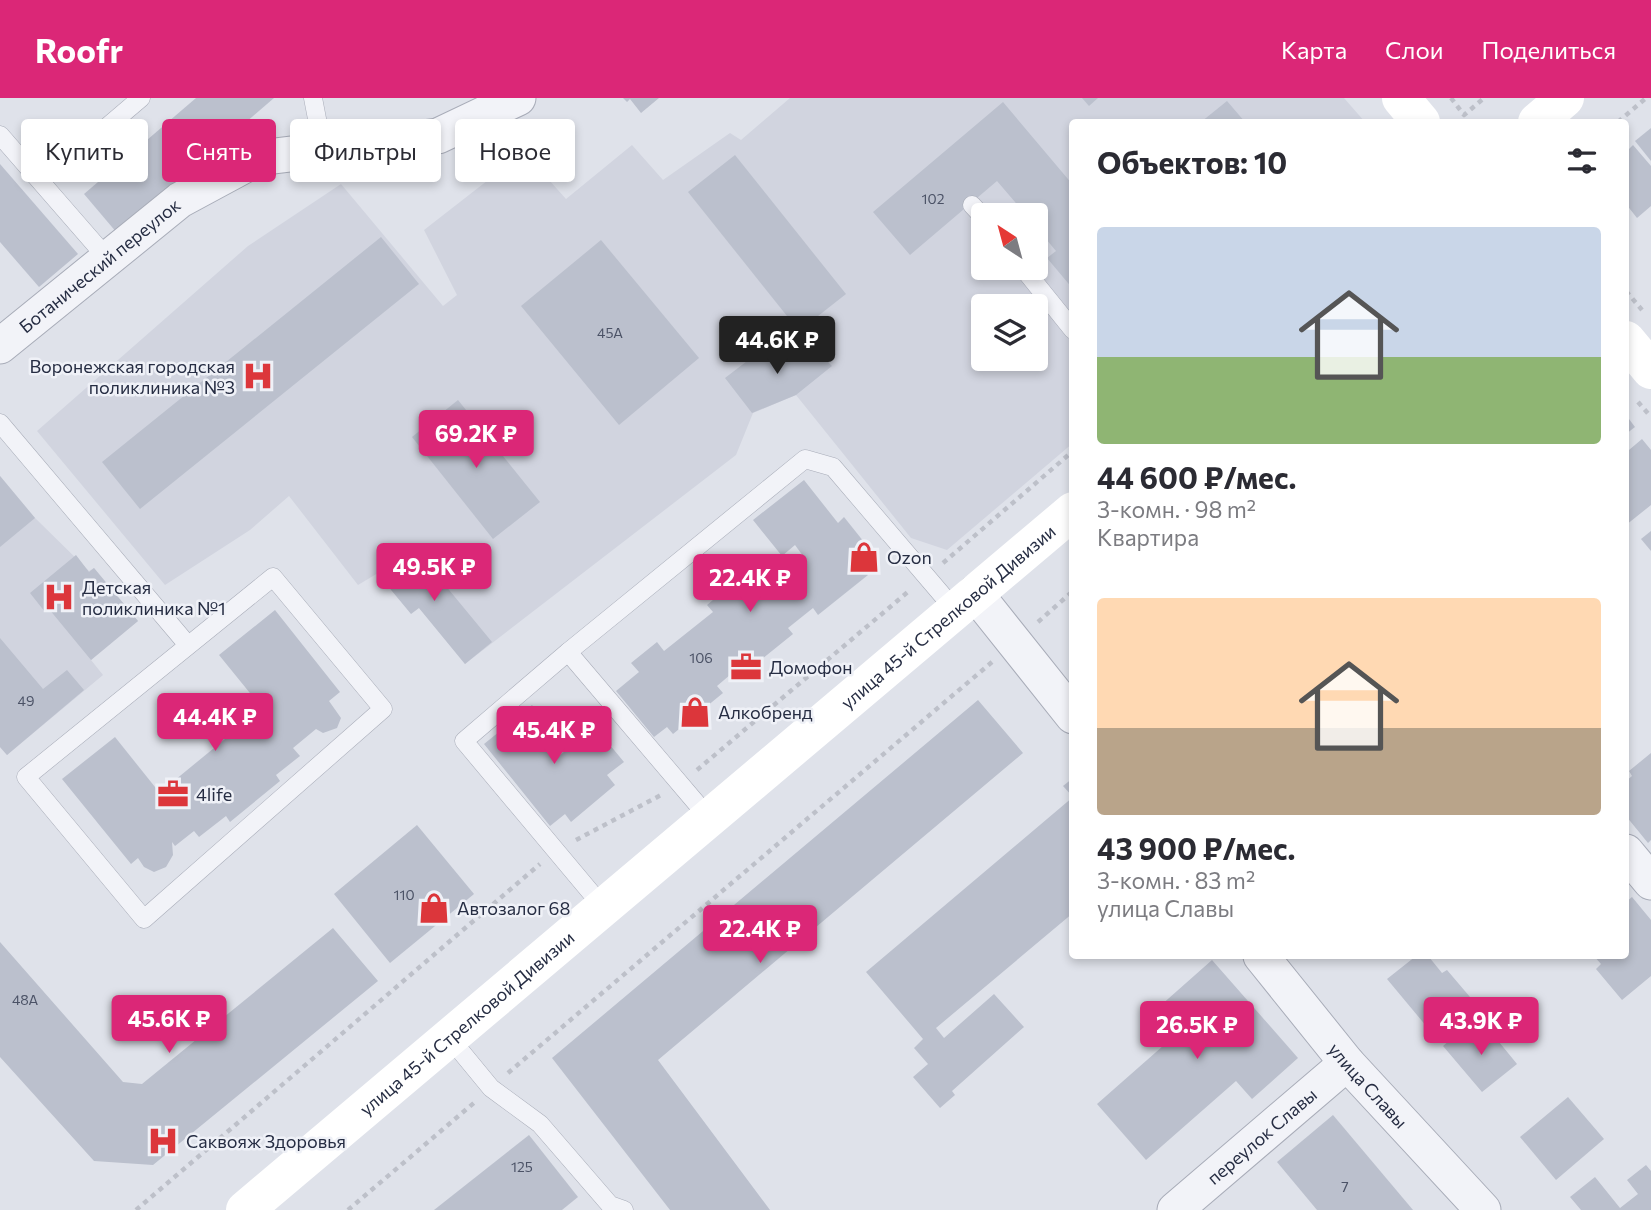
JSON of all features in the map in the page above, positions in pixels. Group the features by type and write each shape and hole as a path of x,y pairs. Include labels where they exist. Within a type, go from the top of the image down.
{"main road":[{"path":"1401,98 1418,119"},
{"path":"1541,119 1566,98"},
{"path":"1634,326 1651,370"},
{"name":"улица 45-й Стрелковой Дивизии","path":"245,1210 1069,514"}],"street":[{"name":"Ботанический переулок","path":"441,135 518,98"},
{"name":"Ботанический переулок","path":"0,346 180,200 258,158 290,154"},
{"path":"965,602 1016,641 1069,711"},
{"path":"1629,855 1651,881"},
{"name":"улица Славы","path":"1263,959 1347,1063 1483,1210"},
{"name":"переулок Славы","path":"1175,1210 1347,1063"}],"lane":[{"path":"116,119 141,98"},
{"path":"313,98 317,119"},
{"path":"0,135 107,258"},
{"path":"1033,280 1069,325"},
{"path":"0,423 187,644"},
{"path":"603,907 464,741 568,652 805,459 833,467 926,577 965,602"},
{"path":"273,577 383,709 144,919 26,777 187,644 273,577"},
{"path":"568,652 709,818"},
{"path":"449,1037 491,1087 540,1124 610,1205 624,1210"}],"path":[{"path":"1451,98 1464,115 1484,98"},
{"path":"1622,119 1647,98"},
{"path":"1629,304 1634,326"},
{"path":"136,1210 555,851 681,784 1069,454"},
{"path":"348,1210 1069,595"}],"shaded area":[{"path":"790,98 1344,98 1362,119 1069,119 1069,446 947,550 911,538 796,395 753,413 736,455 465,664 419,608 378,573 358,585 289,496 250,530 165,585 37,431 248,246 341,184 443,306 457,295 424,230 486,182 551,182 566,199 632,145 663,180 730,133 741,140"},
{"name":"Детская поликлиника №1","path":"0,476 35,518 89,571 94,568 138,621 91,660 103,675 7,755 0,747"}],"building":[{"path":"196,98 274,98 250,119 172,119"},
{"path":"623,98 659,98 641,113 630,99 627,102"},
{"path":"1082,98 1098,98 1089,106"},
{"path":"1227,101 1242,119 1205,119"},
{"path":"1003,102 1069,180 1069,284 1048,259 1056,251 1048,241 1048,203 1016,203 997,181 910,255 873,212"},
{"path":"162,127 162,182 176,182 117,233 84,194 98,182 148,182 148,139"},
{"path":"1651,128 1651,161 1635,141"},
{"path":"1633,145 1651,166 1651,206 1637,218 1629,208 1629,149"},
{"path":"735,155 846,294 799,331 688,192"},
{"path":"0,164 78,254 39,287 0,242"},
{"path":"381,237 419,284 140,509 102,462"},
{"path":"601,240 699,358 619,425 521,306"},
{"path":"805,339 832,366 796,395 752,413 725,378 768,345 779,359"},
{"path":"458,400 540,502 493,539 412,437"},
{"path":"1629,419 1635,427 1629,432"},
{"path":"1642,439 1651,450 1651,505 1629,523 1629,450"},
{"path":"0,476 35,518 0,547"},
{"path":"804,480 838,523 844,517 876,557 862,568 868,575 818,615 813,608 788,628 793,634 742,675 737,669 717,686 723,693 673,734 667,727 654,737 616,691 639,672 631,663 657,642 664,651 713,612 707,605 732,584 738,592 761,573 769,582 803,556 795,545 782,556 753,520"},
{"path":"1651,531 1651,551 1641,539"},
{"path":"412,545 492,642 465,664 419,608 411,614 377,573"},
{"path":"76,555 89,572 94,568 138,621 91,660 49,609 45,612 30,593"},
{"path":"275,610 340,692 329,701 341,718 337,728 323,733 316,729 293,748 300,756 276,775 280,781 230,822 226,816 199,837 194,831 175,846 172,842 173,855 166,867 154,872 144,867 138,858 131,864 62,779 115,737 163,797 179,785 175,780 247,721 252,727 267,714 219,655"},
{"path":"0,638 43,689 67,670 84,690 7,755 0,747"},
{"path":"978,700 1023,753 658,1060 770,1210 670,1210 552,1058"},
{"path":"532,705 560,739 551,747 559,756 595,727 624,762 607,775 615,785 571,822 565,814 550,826 484,744"},
{"path":"1651,753 1651,840 1648,843 1629,820 1629,778 1632,776 1629,771"},
{"path":"1069,781 1069,793 1063,786"},
{"path":"1069,800 1069,916 936,1028 944,1038 994,994 1024,1027 952,1091 955,1095 940,1108 913,1077 928,1064 914,1048 923,1039 866,972"},
{"path":"417,825 474,894 390,963 334,894"},
{"path":"1632,897 1651,920 1651,976 1622,1000 1596,969 1601,964 1597,959 1629,959 1629,900"},
{"path":"333,928 378,981 153,1165 94,1161 0,1057 0,942 123,1082 142,1084"},
{"path":"1412,959 1431,959 1442,973 1447,970 1470,997 1427,1027 1387,979"},
{"path":"1212,960 1298,1058 1252,1099 1236,1081 1146,1160 1097,1104 1172,1038 1151,1014"},
{"path":"1486,1026 1517,1064 1482,1092 1443,1046 1461,1031 1469,1041"},
{"path":"1568,1097 1604,1139 1556,1180 1520,1137"},
{"path":"1333,1115 1413,1210 1317,1210 1277,1162"},
{"path":"529,1135 578,1197 562,1210 434,1210"},
{"path":"1646,1165 1651,1171 1651,1210 1581,1210 1570,1197 1595,1177 1620,1208 1638,1194 1627,1180"}],"place":[{"name":"Воронежская городская поликлиника №3","path":"258,376"},
{"name":"Ozon","path":"864,557"},
{"name":"Детская поликлиника №1","path":"59,597"},
{"name":"Домофон","path":"746,667"},
{"name":"Алкобренд","path":"695,712"},
{"name":"4life","path":"173,794"},
{"name":"Автозалог 68","path":"434,908"},
{"name":"Саквояж Здоровья","path":"163,1141"}]}
